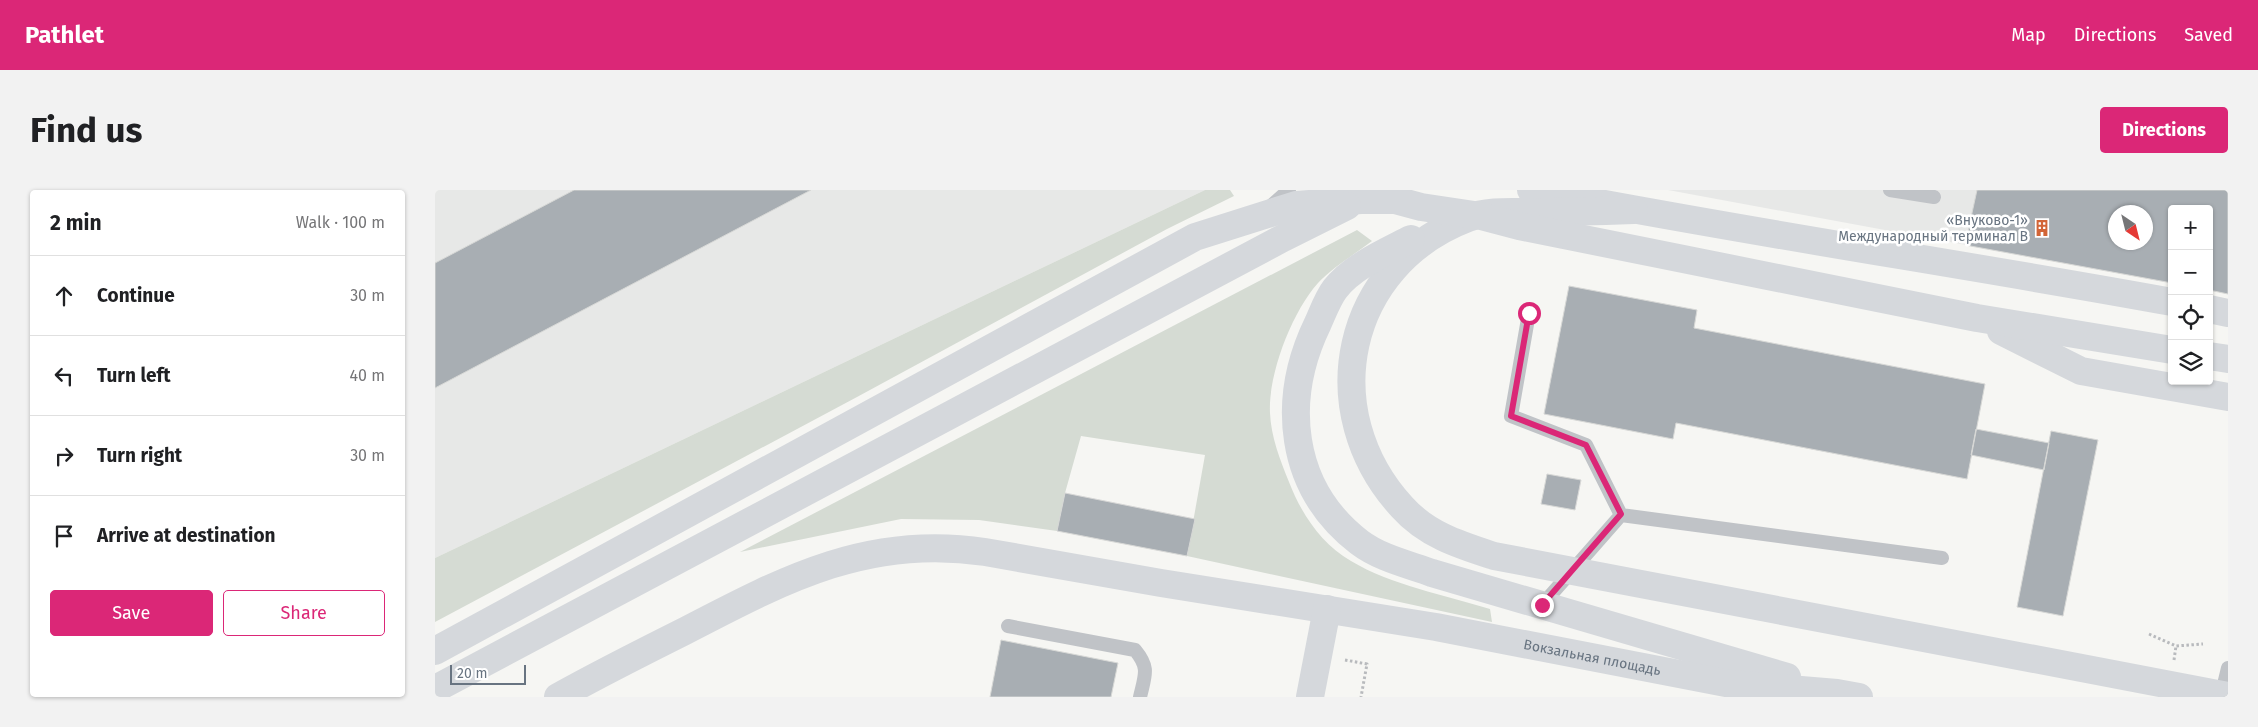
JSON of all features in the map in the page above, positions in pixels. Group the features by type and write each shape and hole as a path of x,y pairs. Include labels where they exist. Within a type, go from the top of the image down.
{"main road":[{"path":"435,689 1291,234 1365,198 1391,190"},
{"path":"1531,190 1634,210 2168,301"},
{"path":"435,651 1195,238 1260,215 1296,205 1319,202 1412,198 1519,226 1977,318 2168,349"},
{"path":"1634,210 1502,212 1469,218 1427,239 1413,249 1401,258 1382,282 1372,298 1356,341 1351,383 1355,423 1361,444 1377,476 1402,508 1417,521 1447,541 1494,556 2228,696"},
{"path":"1481,216 1418,236 1377,257 1353,273 1335,289 1312,334 1298,376 1296,407 1298,447 1305,470 1315,492 1341,527 1379,555 1848,695"},
{"path":"2213,310 2228,313"},
{"path":"1977,318 2081,371 2228,397"},
{"path":"2213,357 2228,359"},
{"name":"Вокзальная площадь","path":"558,697 724,610 819,567 847,558 905,549 957,547 1161,583 1436,627 1731,684 1848,695"},
{"path":"1310,697 1327,609"}],"lane":[{"path":"1260,215 1289,190"},
{"path":"1890,190 1934,197"},
{"path":"1529,313 1511,416 1586,445 1621,514"},
{"path":"1542,605 1621,514"},
{"path":"1621,514 1942,558"},
{"path":"1008,626 1135,650 1144,661 1146,668 1140,697"},
{"path":"2221,697 2228,668"}],"path":[{"path":"2149,634 2176,646 2203,644"}],"shaded area":[{"path":"435,190 1205,190 435,558"},
{"path":"1205,190 1230,190 1234,196 1167,229 435,622 435,558"},
{"name":"«Внуково-1» Международный терминал B","path":"1668,190 2228,190 2228,294 2213,291 2213,205 2168,205 2168,282"},
{"path":"1357,230 1372,241 1337,266 1318,283 1299,310 1283,344 1277,362 1270,397 1271,422 1279,457 1294,494 1306,516 1321,537 1340,554 1383,577 1490,609 1492,622 1187,556 1205,455 1081,436 1065,493 1057,531 979,520 901,519 740,552"}],"building":[{"path":"574,190 811,190 435,388 435,263"},
{"name":"«Внуково-1» Международный терминал B","path":"1977,190 2228,190 2228,294 2213,291 2213,205 2168,205 2168,282 1965,245"},
{"path":"1569,286 1697,310 1694,328 1985,384 1967,479 1676,423 1673,439 1544,414"},
{"path":"1976,429 2049,443 2044,470 1971,455"},
{"path":"2051,431 2098,440 2063,616 2017,607"},
{"path":"1547,474 1581,480 1575,510 1541,504"},
{"path":"1065,493 1195,519 1187,556 1057,531"},
{"path":"1001,640 1118,663 1111,697 990,697"}],"place":[{"name":"«Внуково-1» Международный терминал B","path":"2042,228"}],"route":[{"path":"1529,313 1511,416 1586,445 1621,514 1542,605"}]}
